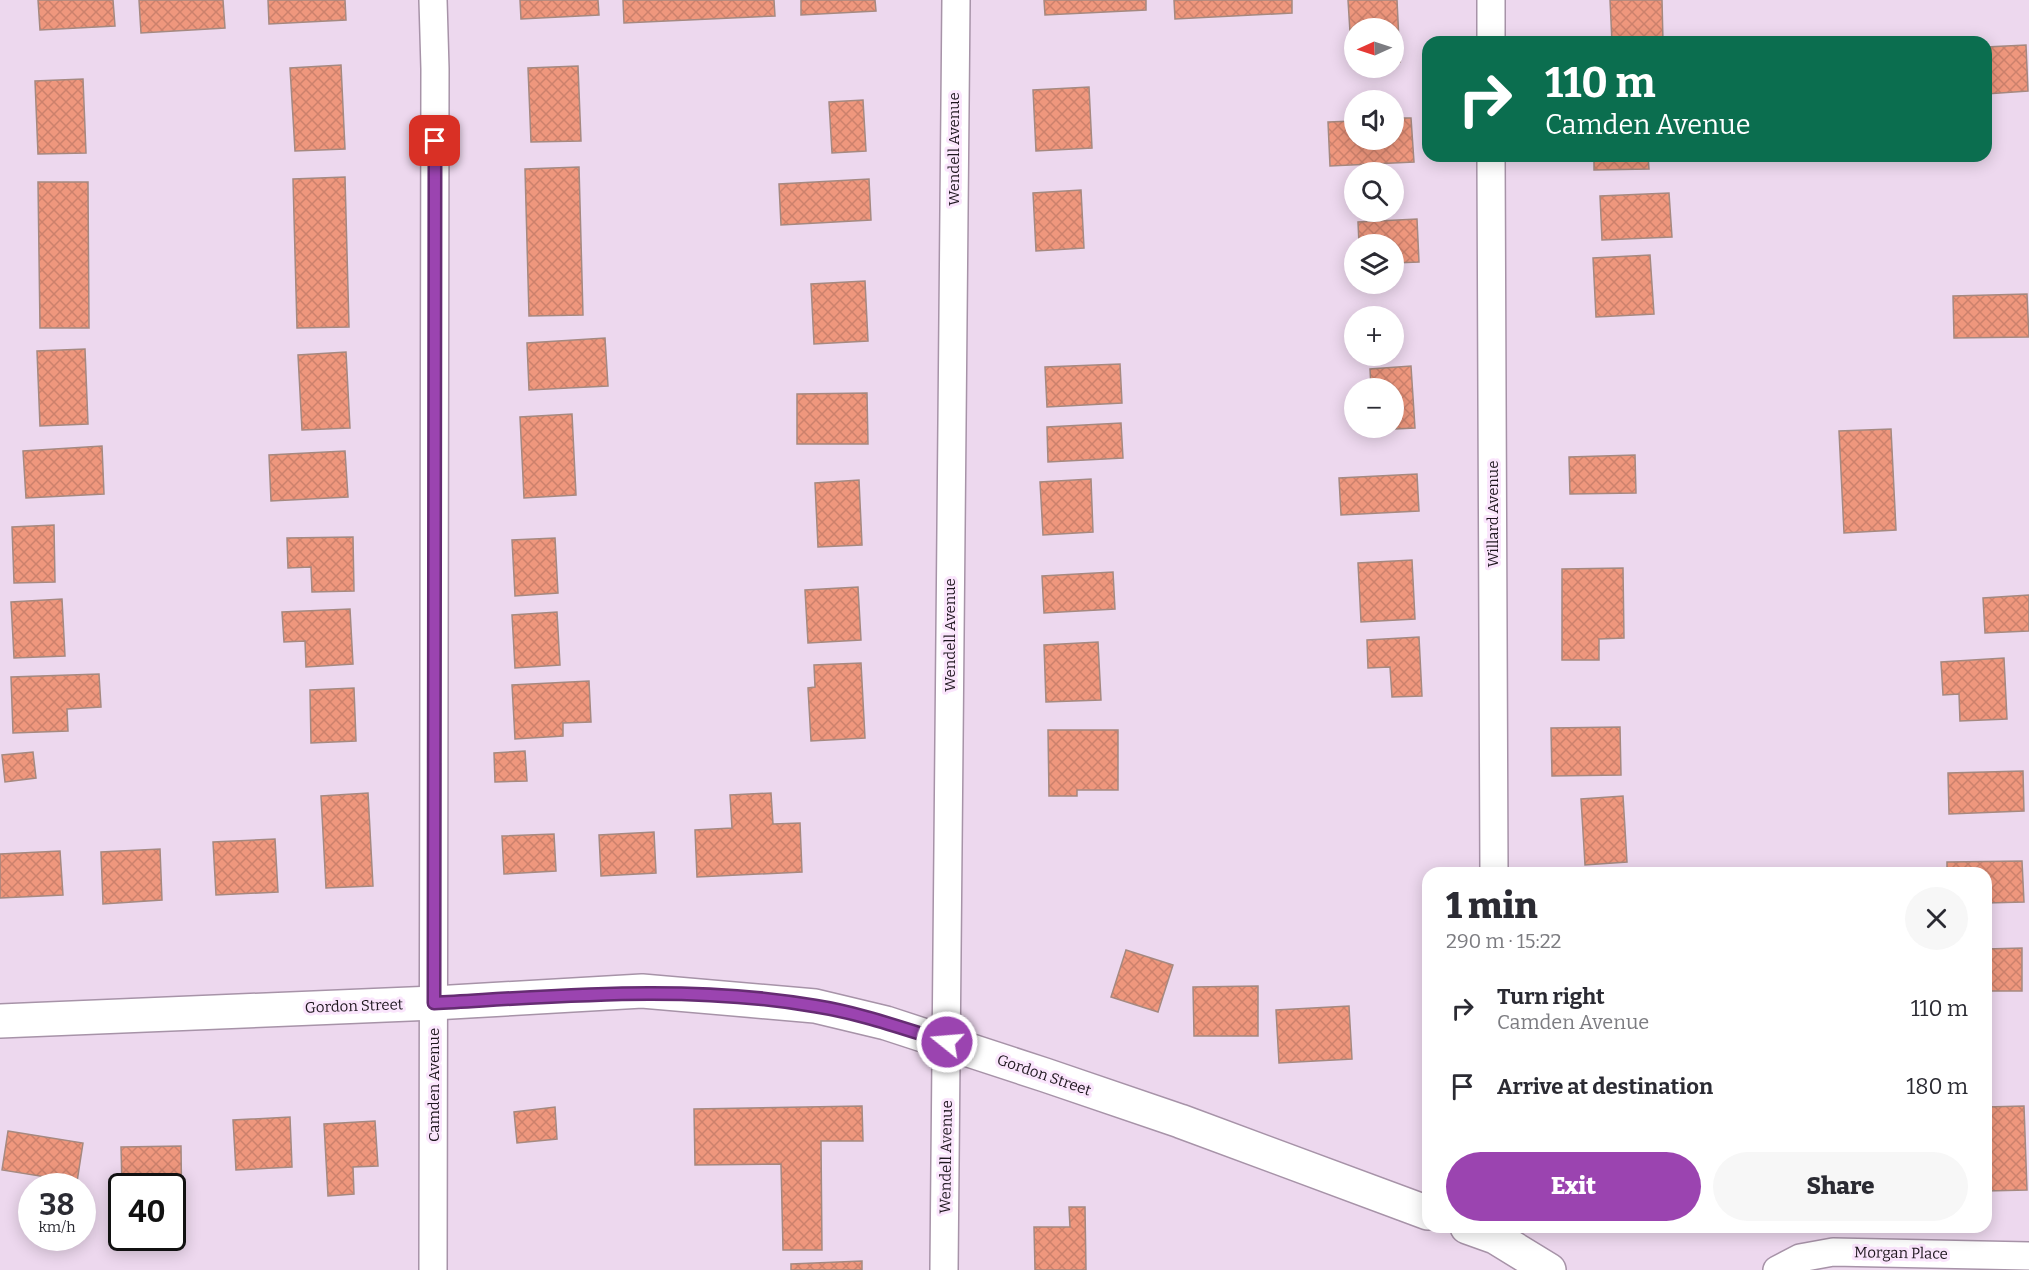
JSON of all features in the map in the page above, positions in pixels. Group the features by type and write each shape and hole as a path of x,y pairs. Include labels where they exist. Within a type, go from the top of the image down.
{"street":[{"name":"Camden Avenue","path":"433,0 435,69 433,1270"},
{"name":"Wendell Avenue","path":"944,1270 956,0"},
{"path":"1491,0 1491,36"},
{"name":"Willard Avenue","path":"1491,162 1494,867"},
{"name":"Gordon Street","path":"0,1021 434,1003 642,991 725,996 815,1006 886,1023 947,1042 1180,1121 1422,1211"},
{"path":"1491,1233 1549,1270"},
{"name":"Morgan Place","path":"1776,1270 1800,1258 1833,1252 2029,1256"}],"building":[{"path":"38,0 113,0 115,26 40,30"},
{"path":"139,0 223,0 225,28 141,33"},
{"path":"268,0 345,0 346,20 269,24"},
{"path":"520,0 598,0 599,15 521,19"},
{"path":"623,0 774,0 775,16 624,23"},
{"path":"801,0 875,0 876,11 801,15"},
{"path":"1044,0 1146,0 1146,10 1045,15"},
{"path":"1174,0 1292,0 1292,13 1175,19"},
{"path":"1348,0 1397,0 1398,18 1349,18"},
{"path":"1610,0 1662,0 1663,36 1612,36"},
{"path":"2026,45 2028,91 1992,94 1992,47"},
{"path":"341,65 345,149 295,151 290,68"},
{"path":"578,66 581,141 531,142 528,68"},
{"path":"83,79 86,153 38,154 35,81"},
{"path":"1089,87 1092,148 1036,151 1033,90"},
{"path":"863,100 866,151 832,153 829,102"},
{"path":"1404,118 1411,118 1414,162 1344,162 1344,165 1330,166 1328,122 1344,121 1344,150 1404,150"},
{"path":"1594,162 1648,162 1649,169 1594,170"},
{"path":"579,167 583,315 529,316 525,169"},
{"path":"345,177 349,327 297,328 293,179"},
{"path":"869,179 871,220 781,225 779,184"},
{"path":"38,182 88,182 89,328 40,328"},
{"path":"1081,190 1084,248 1036,251 1033,193"},
{"path":"1669,193 1672,237 1602,240 1600,196"},
{"path":"1417,219 1419,262 1404,263 1404,234 1359,234 1358,222 1404,222 1404,220"},
{"path":"1650,255 1654,314 1596,317 1593,258"},
{"path":"865,281 868,341 814,344 811,284"},
{"path":"2027,294 2029,337 1954,338 1953,296"},
{"path":"605,338 608,386 529,390 527,343"},
{"path":"85,349 88,424 40,426 37,351"},
{"path":"346,352 350,428 302,430 298,355"},
{"path":"1120,364 1122,403 1047,407 1045,367"},
{"path":"1411,366 1415,428 1404,429 1404,378 1370,378 1370,369"},
{"path":"867,393 868,444 797,444 797,394"},
{"path":"572,414 576,495 524,498 520,417"},
{"path":"1121,423 1123,458 1048,462 1047,427"},
{"path":"1891,429 1896,530 1844,533 1839,431"},
{"path":"102,446 104,494 26,498 23,451"},
{"path":"345,451 348,497 271,501 269,455"},
{"path":"1635,455 1636,493 1570,494 1569,457"},
{"path":"1417,474 1419,511 1341,515 1339,478"},
{"path":"1091,479 1093,532 1043,535 1040,482"},
{"path":"859,480 862,545 818,547 815,483"},
{"path":"54,525 55,582 14,583 12,527"},
{"path":"353,537 354,591 312,592 311,567 288,568 287,538"},
{"path":"555,538 558,593 515,596 512,540"},
{"path":"1412,560 1415,619 1361,622 1358,563"},
{"path":"1623,568 1624,638 1599,639 1599,660 1562,660 1562,569"},
{"path":"1113,572 1115,609 1044,613 1042,576"},
{"path":"858,587 861,640 808,643 805,590"},
{"path":"2029,595 2029,631 1985,633 1983,598"},
{"path":"62,599 65,656 14,658 11,602"},
{"path":"350,609 353,664 306,667 305,641 284,642 282,612"},
{"path":"557,612 560,665 515,668 512,615"},
{"path":"1419,637 1422,696 1392,697 1390,667 1368,668 1367,640"},
{"path":"1098,642 1101,700 1046,702 1044,645"},
{"path":"2004,658 2007,719 1960,721 1959,694 1943,695 1941,662"},
{"path":"861,663 865,738 811,741 808,688 815,687 814,665"},
{"path":"99,674 101,707 67,709 68,731 13,733 11,677"},
{"path":"589,681 591,722 563,723 563,736 515,739 512,685"},
{"path":"354,688 356,741 311,743 310,690"},
{"path":"1620,727 1621,775 1552,776 1551,728"},
{"path":"1048,730 1118,730 1118,790 1077,790 1077,796 1049,796"},
{"path":"525,751 527,781 495,782 494,753"},
{"path":"33,752 36,778 5,782 2,755"},
{"path":"2023,771 2024,811 1949,814 1948,773"},
{"path":"368,793 373,886 326,888 321,796"},
{"path":"771,793 773,824 800,823 802,872 697,877 695,830 732,828 730,795"},
{"path":"1623,796 1627,862 1585,865 1581,799"},
{"path":"654,832 656,873 601,876 599,835"},
{"path":"554,834 556,871 504,874 502,836"},
{"path":"275,839 278,892 216,895 213,842"},
{"path":"160,849 162,900 103,904 101,852"},
{"path":"60,851 63,895 0,898 0,854"},
{"path":"2022,861 2024,902 1992,903 1992,867 1947,867 1947,862"},
{"path":"2022,948 2022,991 1992,991 1992,949"},
{"path":"1126,950 1173,965 1158,1012 1111,997"},
{"path":"1258,986 1258,1036 1194,1036 1193,987"},
{"path":"1349,1006 1352,1059 1279,1063 1276,1010"},
{"path":"862,1106 863,1141 821,1141 822,1250 783,1250 781,1164 695,1165 694,1109"},
{"path":"2024,1106 2027,1190 1992,1191 1992,1107"},
{"path":"555,1107 557,1139 517,1143 514,1112"},
{"path":"290,1117 292,1167 236,1170 233,1120"},
{"path":"375,1121 378,1166 353,1167 354,1194 328,1196 324,1124"},
{"path":"8,1131 83,1143 78,1173 21,1173 2,1170"},
{"path":"181,1146 181,1173 122,1173 121,1147"},
{"path":"1069,1207 1085,1207 1086,1270 1035,1270 1034,1227 1070,1227"},
{"path":"862,1261 862,1270 791,1270 791,1264"}],"route":[{"path":"435,141 434,1003 642,991 725,996 815,1006 886,1023 947,1042"}]}
